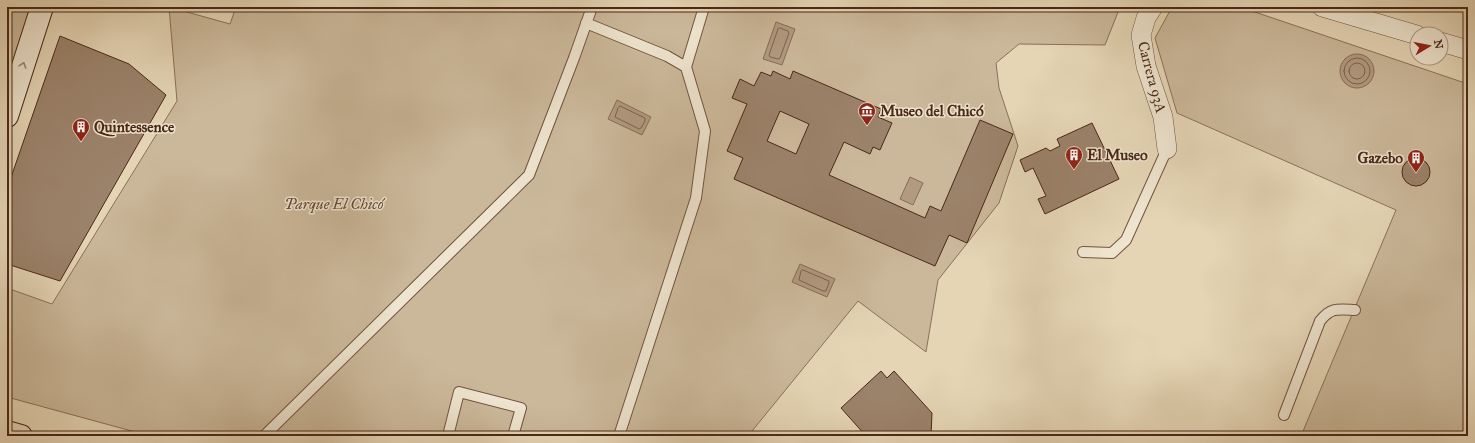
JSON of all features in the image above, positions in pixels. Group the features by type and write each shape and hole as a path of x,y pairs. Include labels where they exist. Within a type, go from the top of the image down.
{"main road":[{"path":"7,116 42,7"},
{"path":"7,432 21,436"}],"street":[{"name":"Carrera 93A","path":"1153,7 1146,18 1141,35 1146,66 1163,116 1167,149"},
{"path":"1322,7 1409,33"},
{"path":"1449,44 1468,50"}],"lane":[{"path":"264,436 529,175 592,7"},
{"path":"619,436 696,198 705,131 686,67 704,7"},
{"path":"586,23 667,56 686,67"},
{"path":"1083,252 1112,253 1126,240 1167,149"},
{"path":"1284,415 1320,322 1326,314 1338,309 1355,310"},
{"path":"448,436 459,392 521,408 513,436"}],"green space":[{"path":"7,7 31,7 7,83"},
{"name":"Parque El Chicó","path":"169,7 230,24 236,7 1120,7 1105,45 1019,44 996,63 999,88 1018,146 999,203 938,280 926,352 858,301 748,436 150,436 7,397 7,288 52,304 177,101"},
{"path":"1172,7 1240,7 1409,64 1409,66 1415,66 1468,84 1468,436 1301,436 1396,210 1177,113 1155,38"}],"water":[{"path":"776,22 795,29 782,65 763,59"},
{"path":"1354,54 1360,54 1364,55 1371,61 1374,71 1373,78 1367,85 1360,88 1354,88 1350,87 1343,81 1340,74 1340,68 1341,64 1347,57"},
{"path":"617,100 651,117 642,135 608,119"},
{"path":"910,177 923,183 913,205 900,199"},
{"path":"800,264 835,279 827,297 792,282"}],"building":[{"name":"Quintessence","path":"60,36 129,64 166,95 60,281 7,264 7,189"},
{"path":"773,71 790,79 793,71 881,109 878,117 892,123 880,150 873,147 870,154 844,142 829,175 925,218 930,206 941,211 980,120 1013,134 967,243 949,235 935,266 734,179 743,158 727,151 747,104 732,98 740,79 754,86 761,72 771,76","holes":["780,111 809,124 796,154 767,141"]},
{"name":"El Museo","path":"1092,123 1119,179 1045,214 1038,199 1046,196 1033,168 1025,172 1020,160 1046,148 1050,151 1060,146 1057,139"},
{"name":"Gazebo","path":"1416,158 1426,162 1430,172 1426,182 1416,186 1406,182 1402,172 1406,162"},
{"path":"881,371 887,378 894,371 932,413 931,436 866,436 841,408"}],"place":[{"name":"Museo del Chicó","path":"867,126"},
{"name":"Quintessence","path":"81,142"},
{"name":"El Museo","path":"1074,170"},
{"name":"Gazebo","path":"1416,173"}]}
